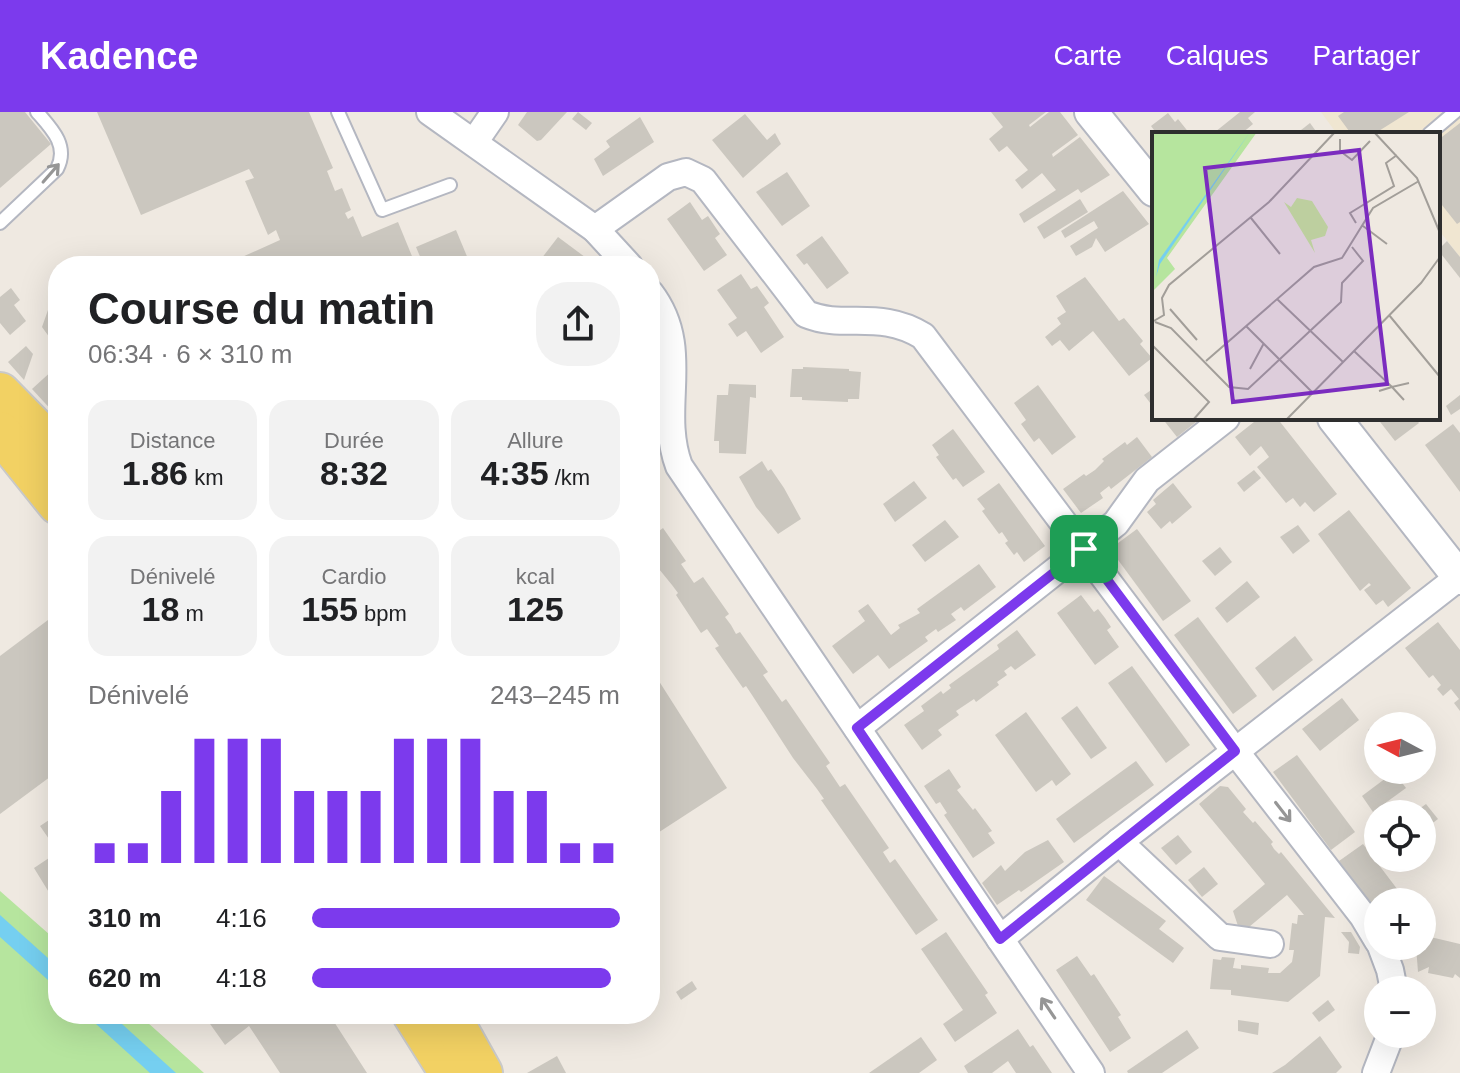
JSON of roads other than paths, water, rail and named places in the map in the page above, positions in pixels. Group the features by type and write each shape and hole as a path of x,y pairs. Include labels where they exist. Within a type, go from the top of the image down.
{"main road":[{"path":"19,429 48,485"},
{"path":"419,1024 450,1073"},
{"path":"455,1024 482,1073"}],"street":[{"path":"430,112 595,229 620,256"},
{"path":"475,141 495,112"},
{"path":"1091,112 1152,188"},
{"path":"595,229 668,177 686,172 696,175 806,314 821,318 887,321 912,329 931,344 1235,751 1364,918"},
{"path":"660,311 674,351 671,434 679,466 1091,1073"},
{"path":"857,728 1116,523 1147,480 1223,420"},
{"path":"1000,939 1119,842 1460,577 1336,420"},
{"path":"1119,842 1220,937 1270,944"},
{"path":"1376,1073 1388,1048"}],"lane":[{"path":"0,223 57,169 60,162 61,146 57,136 37,112"},
{"path":"338,112 382,210 450,185"},
{"path":"1431,132 1455,112"},
{"path":"433,1024 464,1073"}],"water":[{"path":"0,915 48,958 48,980 0,937"},
{"path":"96,1024 122,1024 176,1073 150,1073"}]}
